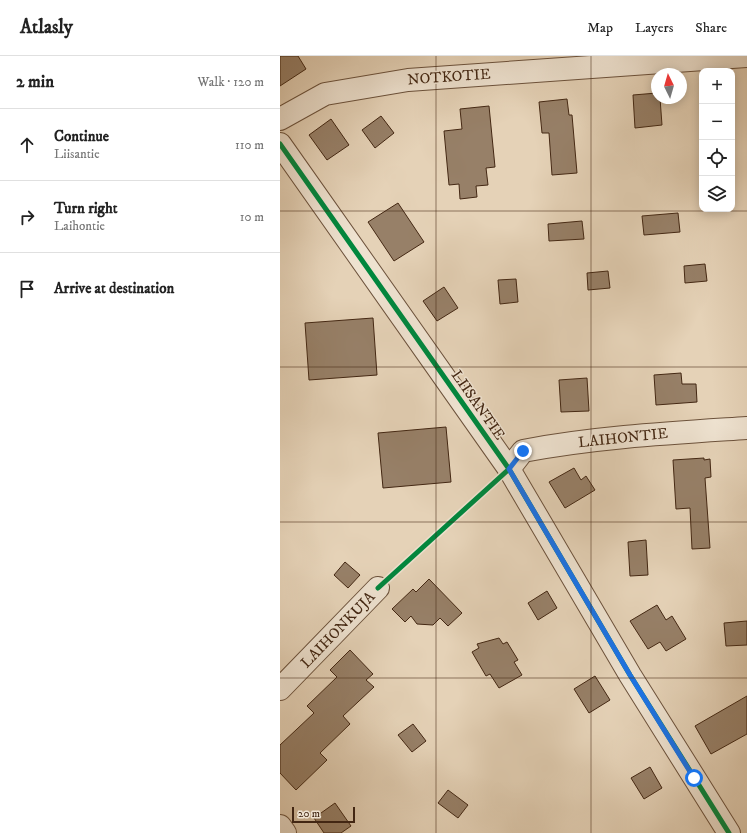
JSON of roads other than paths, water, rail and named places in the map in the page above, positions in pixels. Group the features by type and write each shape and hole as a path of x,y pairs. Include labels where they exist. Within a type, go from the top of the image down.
{"street":[{"name":"NOTKOTIE","path":"280,119 325,94 408,80 746,56"},
{"name":"LIISANTIE","path":"280,144 509,469 630,675 729,833"},
{"name":"LAIHONTIE","path":"509,469 523,451 559,444 658,434 747,428"},
{"name":"LAIHONKUJA","path":"280,689 378,588"},
{"path":"280,826 285,833"}]}
